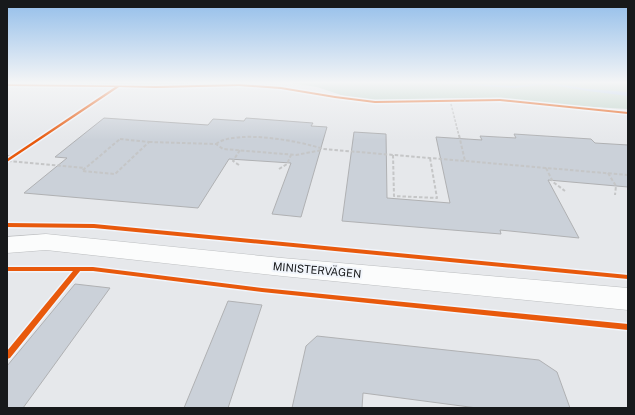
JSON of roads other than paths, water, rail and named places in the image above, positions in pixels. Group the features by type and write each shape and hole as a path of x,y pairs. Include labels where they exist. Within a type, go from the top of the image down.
{"street":[{"name":"MINISTERVÄGEN","path":"7,246 46,242 282,267 628,299"}]}
